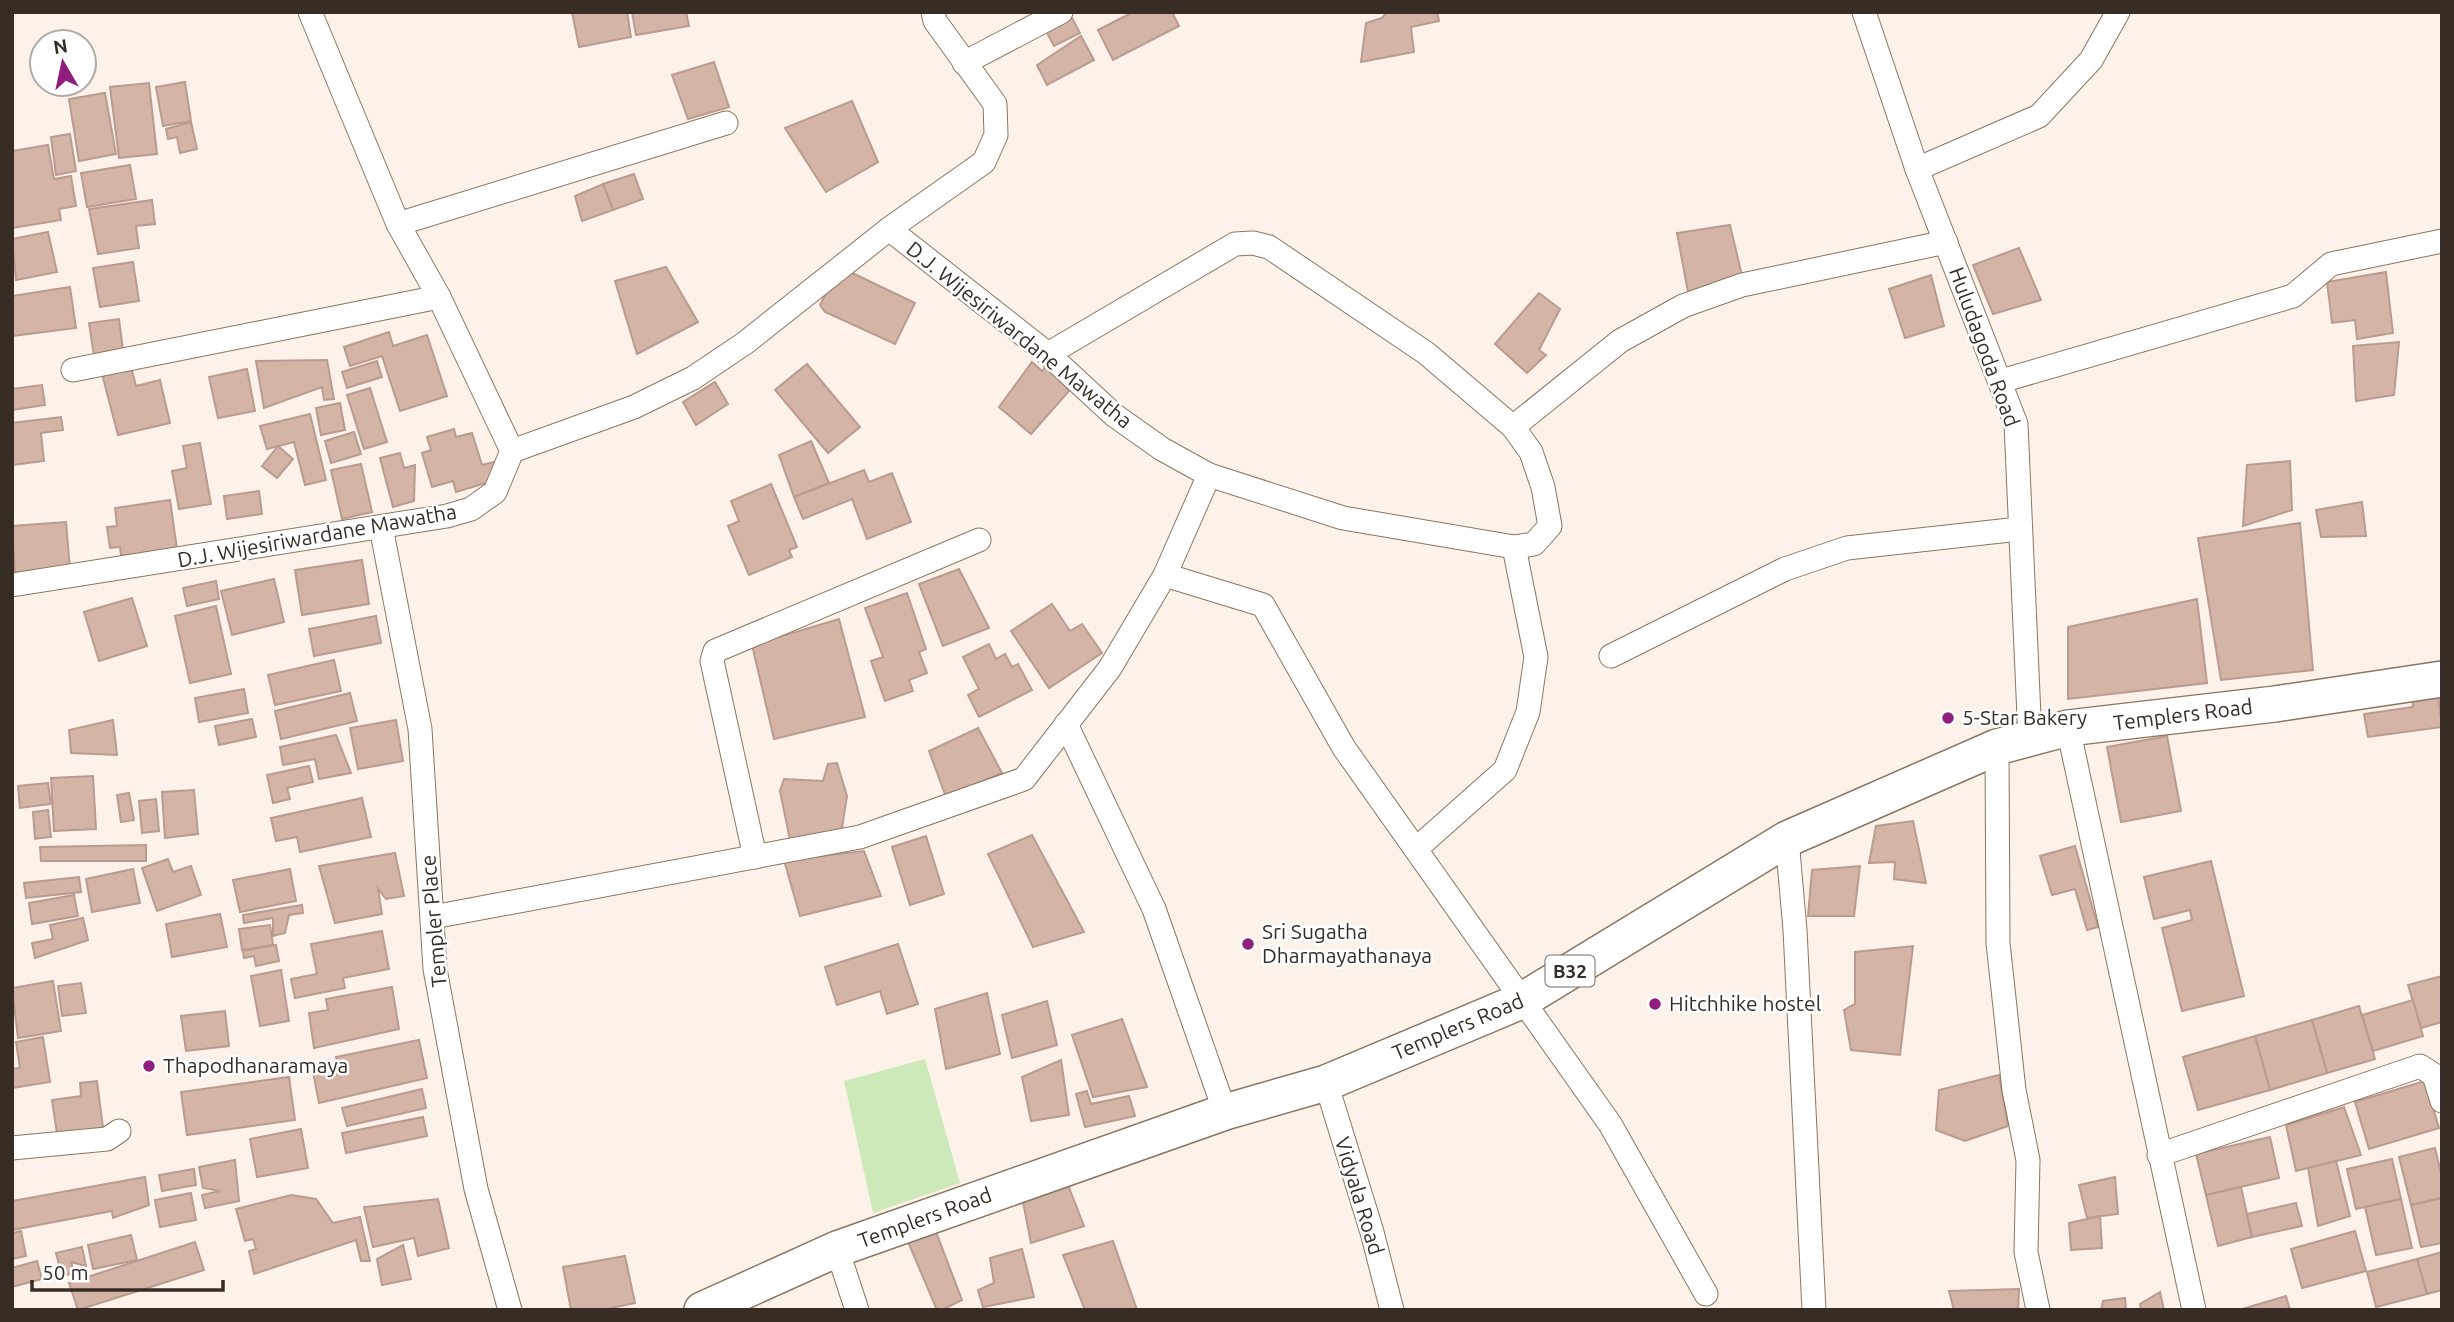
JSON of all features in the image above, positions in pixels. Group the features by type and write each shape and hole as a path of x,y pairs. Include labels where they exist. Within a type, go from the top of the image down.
{"main road":[{"name":"Templers Road","path":"702,1310 838,1249 1224,1112 1326,1083 1521,1001 1787,839 1997,747 2068,729 2274,704 2442,679"}],"street":[{"path":"310,12 398,224 439,297 512,451"},
{"path":"889,229 984,162 996,135 995,104 935,21 933,12"},
{"path":"964,63 1061,12"},
{"name":"Huludagoda Road","path":"1864,12 1917,169 2016,424 2030,739"},
{"path":"1917,169 2039,116 2091,60 2118,12"},
{"path":"398,224 726,123"},
{"name":"D.J. Wijesiriwardane Mawatha","path":"12,585 381,527 471,509 495,492 512,451 634,407 693,378 746,343 889,229 1048,354 1114,415 1162,449 1209,475 1343,517 1514,547"},
{"path":"2001,381 2293,296 2331,264 2442,241"},
{"path":"1048,354 1235,244 1254,243 1269,247 1426,353 1513,427 1531,452 1543,487 1550,526 1534,544 1514,547 1536,657 1528,712 1504,770 1416,849"},
{"path":"1513,427 1619,341 1682,306 1742,285 1946,243"},
{"path":"73,370 439,297"},
{"path":"433,918 860,837 1024,779 1110,668 1165,575 1209,475"},
{"name":"Templer Place","path":"381,527 420,729 435,969 476,1189 510,1310"},
{"path":"1611,656 1785,569 1847,548 2019,529"},
{"path":"755,857 712,661 715,651 979,540"},
{"path":"1165,575 1263,605 1344,748 1521,1001 1611,1124 1706,1294"},
{"path":"1066,724 1154,909 1224,1112"},
{"path":"2068,729 2194,1310"},
{"path":"1997,747 1998,943 2014,1090 2028,1160 2026,1252 2038,1310"},
{"path":"1787,839 1795,930 1814,1310"},
{"path":"2159,1155 2420,1066 2434,1075 2442,1101"},
{"name":"Vidyala Road","path":"1326,1083 1372,1232 1392,1310"},
{"path":"12,1148 107,1139 119,1130"},
{"path":"838,1249 857,1310"}],"green space":[{"path":"925,1059 960,1183 873,1213 844,1081"}],"building":[{"path":"572,12 627,12 631,37 579,47"},
{"path":"632,12 686,12 689,26 636,35"},
{"path":"1133,12 1172,12 1179,26 1113,60 1098,30"},
{"path":"1387,12 1437,12 1439,21 1411,27 1414,52 1361,62 1366,23 1382,18"},
{"path":"1072,18 1080,33 1054,46 1046,31"},
{"path":"1081,36 1094,60 1047,85 1037,65"},
{"path":"714,62 729,107 688,119 672,75"},
{"path":"185,82 191,121 163,126 156,87"},
{"path":"149,83 157,154 119,158 110,87"},
{"path":"105,93 116,154 79,161 69,99 98,98 98,94"},
{"path":"852,101 878,162 826,192 785,128"},
{"path":"191,122 197,149 180,153 177,137 168,139 166,129"},
{"path":"70,134 76,171 56,175 51,137"},
{"path":"48,145 54,179 71,176 76,206 59,209 61,220 12,228 12,151"},
{"path":"130,165 136,199 87,207 81,173"},
{"path":"634,174 643,199 613,210 603,184"},
{"path":"603,184 613,210 582,221 575,196"},
{"path":"152,200 155,224 136,226 139,248 98,254 89,209"},
{"path":"1730,225 1743,280 1688,292 1677,233"},
{"path":"48,232 57,272 16,280 12,239"},
{"path":"2019,248 2041,300 1993,314 1973,265"},
{"path":"133,262 139,301 100,307 93,268"},
{"path":"666,267 698,322 637,354 615,281"},
{"path":"844,269 915,303 895,344 825,312 820,305 832,282"},
{"path":"2386,272 2393,333 2357,339 2355,320 2332,323 2327,282"},
{"path":"1931,275 1944,326 1905,338 1889,289"},
{"path":"70,287 76,328 12,336 12,296"},
{"path":"1539,293 1560,309 1539,350 1546,355 1527,373 1495,344"},
{"path":"119,319 124,358 95,362 89,323"},
{"path":"389,332 393,346 427,335 447,396 400,411 382,356 350,366 344,347"},
{"path":"2399,342 2394,395 2356,401 2353,346"},
{"path":"327,360 334,399 324,400 322,387 264,408 256,361"},
{"path":"377,361 382,377 347,388 342,372"},
{"path":"1032,362 1042,371 1050,362 1069,391 1031,434 999,407"},
{"path":"807,364 860,427 828,453 775,390"},
{"path":"131,367 136,386 160,380 170,423 118,435 102,374"},
{"path":"247,369 255,411 218,418 209,377"},
{"path":"715,382 728,404 696,425 683,402"},
{"path":"42,385 45,405 12,410 12,389"},
{"path":"370,388 387,442 364,449 347,395"},
{"path":"340,403 345,430 321,435 316,408"},
{"path":"310,414 326,480 305,485 294,442 267,449 260,426"},
{"path":"61,417 63,430 41,433 44,461 12,465 12,423"},
{"path":"454,429 456,437 472,433 482,465 494,462 499,479 456,492 453,481 432,487 422,453 431,450 427,437"},
{"path":"354,432 361,454 331,463 325,441"},
{"path":"811,441 829,483 794,497 779,455"},
{"path":"200,443 211,504 179,509 172,471 187,468 183,446"},
{"path":"278,446 293,459 277,478 262,466"},
{"path":"400,453 404,468 415,465 414,501 393,507 380,458"},
{"path":"2290,461 2292,510 2243,526 2247,465"},
{"path":"361,464 372,512 342,519 331,470"},
{"path":"864,470 869,482 892,473 911,522 867,539 852,499 803,519 794,497"},
{"path":"771,484 797,547 789,550 792,557 749,575 728,526 739,521 731,501"},
{"path":"259,491 262,514 227,519 224,496"},
{"path":"170,500 177,549 121,556 120,547 110,548 107,527 117,526 115,508"},
{"path":"2362,502 2366,536 2321,537 2316,510"},
{"path":"66,522 70,569 15,573 12,526"},
{"path":"2300,523 2313,670 2221,680 2198,538"},
{"path":"362,560 369,604 302,615 295,570"},
{"path":"959,569 989,628 943,646 919,584"},
{"path":"274,579 284,622 232,635 221,591"},
{"path":"216,581 219,599 187,606 183,588"},
{"path":"907,593 926,649 919,652 927,673 909,680 913,691 885,701 871,661 883,657 865,608"},
{"path":"132,598 147,646 99,661 84,612"},
{"path":"2197,599 2207,683 2068,699 2068,627"},
{"path":"1052,604 1070,631 1082,624 1102,653 1049,688 1011,631"},
{"path":"216,606 231,674 190,683 175,616"},
{"path":"376,616 381,643 314,656 309,629"},
{"path":"839,619 865,717 774,739 752,645"},
{"path":"989,644 996,659 1005,654 1012,667 1018,664 1032,690 979,717 968,695 979,689 963,657"},
{"path":"334,660 341,691 275,705 268,675"},
{"path":"2437,685 2442,727 2368,737 2364,714 2413,707 2411,689"},
{"path":"244,689 248,713 199,722 195,698"},
{"path":"350,693 357,721 281,739 275,711"},
{"path":"252,719 256,737 219,745 215,726"},
{"path":"113,720 117,755 71,753 69,730"},
{"path":"396,720 403,761 358,769 350,728"},
{"path":"978,728 1002,773 946,797 929,751"},
{"path":"336,735 351,773 319,779 315,759 283,765 280,747"},
{"path":"2167,736 2181,811 2121,822 2107,747"},
{"path":"837,763 847,796 841,834 790,840 780,791 784,779 823,781 828,764"},
{"path":"309,766 313,782 287,788 290,799 273,803 267,775"},
{"path":"93,776 96,829 54,831 51,778"},
{"path":"48,783 51,804 20,808 18,786"},
{"path":"194,790 198,834 165,838 162,792"},
{"path":"129,793 134,820 121,822 117,795"},
{"path":"362,798 371,837 300,852 297,837 276,841 271,818"},
{"path":"156,799 159,831 142,833 139,801"},
{"path":"48,810 51,837 35,839 33,812"},
{"path":"1913,821 1926,883 1894,879 1895,862 1869,863 1876,826"},
{"path":"1032,835 1084,932 1033,947 988,854"},
{"path":"926,836 944,894 910,905 892,847"},
{"path":"146,845 146,861 41,861 40,847"},
{"path":"2075,846 2098,927 2087,930 2075,889 2052,895 2040,856"},
{"path":"864,851 881,896 800,916 784,860"},
{"path":"395,853 404,896 386,899 378,889 382,914 335,923 319,866"},
{"path":"168,859 173,872 191,866 201,895 157,911 142,868"},
{"path":"2211,861 2244,996 2182,1011 2162,928 2192,920 2190,910 2154,919 2144,877"},
{"path":"1860,866 1854,916 1808,916 1812,870"},
{"path":"133,869 140,903 92,912 86,879"},
{"path":"290,869 296,901 240,912 233,880"},
{"path":"79,877 81,892 26,898 24,883"},
{"path":"74,895 78,916 32,924 29,903"},
{"path":"302,905 303,913 289,915 285,933 273,936 273,918 244,923 243,915"},
{"path":"220,914 227,947 172,957 166,924"},
{"path":"83,918 88,940 35,958 32,943 53,939 50,925"},
{"path":"270,925 273,945 242,950 239,929"},
{"path":"382,931 389,969 343,978 345,988 295,998 291,979 317,974 311,944"},
{"path":"898,944 918,1004 887,1014 880,991 837,1005 825,967"},
{"path":"276,945 279,961 256,966 254,956 244,958 243,951"},
{"path":"1913,946 1900,1055 1851,1050 1844,1010 1855,1004 1855,952"},
{"path":"281,970 289,1021 260,1026 251,976"},
{"path":"2442,976 2442,1022 2421,1028 2408,985"},
{"path":"53,981 61,1031 18,1038 12,988"},
{"path":"81,983 86,1013 62,1016 58,986"},
{"path":"392,987 399,1029 314,1048 309,1013 328,1010 326,999"},
{"path":"987,993 1000,1054 946,1069 935,1009"},
{"path":"2413,1000 2423,1036 2373,1051 2362,1015"},
{"path":"1047,1001 1057,1045 1012,1058 1002,1015"},
{"path":"2359,1006 2375,1059 2327,1073 2312,1020"},
{"path":"225,1011 229,1046 186,1051 181,1016"},
{"path":"1122,1019 1147,1087 1093,1097 1072,1035"},
{"path":"2312,1020 2327,1073 2270,1090 2255,1036"},
{"path":"2255,1036 2270,1090 2198,1110 2183,1057"},
{"path":"43,1037 50,1082 12,1088 12,1069 20,1068 16,1042"},
{"path":"419,1040 427,1078 319,1103 313,1072 338,1067 336,1057"},
{"path":"1061,1060 1069,1115 1031,1121 1022,1077"},
{"path":"1999,1075 2008,1126 1965,1141 1936,1130 1939,1090"},
{"path":"289,1077 295,1120 187,1135 181,1092"},
{"path":"97,1081 103,1128 57,1134 52,1100 81,1096 80,1083"},
{"path":"2425,1081 2439,1128 2369,1149 2355,1102"},
{"path":"422,1089 426,1108 347,1126 342,1108"},
{"path":"1087,1091 1091,1104 1129,1096 1135,1116 1085,1127 1076,1094"},
{"path":"2344,1107 2361,1155 2296,1171 2286,1125"},
{"path":"423,1117 427,1136 346,1153 342,1133"},
{"path":"301,1129 308,1168 257,1177 250,1139"},
{"path":"2270,1137 2279,1178 2206,1195 2196,1154"},
{"path":"2435,1148 2442,1177 2442,1198 2411,1205 2399,1157"},
{"path":"2392,1159 2401,1199 2356,1209 2347,1169"},
{"path":"235,1160 239,1201 205,1208 202,1195 220,1191 203,1188 199,1167"},
{"path":"2336,1161 2350,1216 2318,1226 2308,1168"},
{"path":"194,1169 196,1185 162,1191 159,1175"},
{"path":"1063,1172 1084,1226 1031,1243 1020,1187"},
{"path":"145,1177 149,1205 113,1218 112,1211 12,1230 12,1201"},
{"path":"2115,1177 2118,1214 2087,1218 2079,1185"},
{"path":"2241,1187 2252,1237 2218,1246 2206,1195"},
{"path":"191,1193 196,1220 160,1227 155,1200"},
{"path":"291,1195 316,1199 333,1223 360,1217 370,1261 361,1261 356,1240 254,1274 249,1251 256,1249 253,1239 245,1241 236,1209"},
{"path":"2442,1198 2442,1243 2421,1247 2411,1205"},
{"path":"438,1199 449,1248 418,1256 414,1238 373,1247 364,1207"},
{"path":"2401,1199 2412,1248 2376,1255 2365,1207"},
{"path":"2296,1203 2302,1226 2252,1237 2247,1214"},
{"path":"2100,1216 2102,1248 2071,1250 2069,1223"},
{"path":"933,1224 962,1300 942,1310 937,1310 903,1230"},
{"path":"21,1231 26,1256 12,1259 12,1233"},
{"path":"2355,1231 2366,1271 2302,1288 2291,1249"},
{"path":"131,1235 137,1260 93,1269 88,1245"},
{"path":"1113,1241 1137,1310 1085,1310 1063,1255"},
{"path":"195,1242 204,1270 78,1310 69,1283"},
{"path":"403,1245 411,1279 382,1285 377,1259"},
{"path":"82,1247 86,1266 71,1262 74,1273 62,1276 56,1253"},
{"path":"1022,1249 1034,1297 983,1307 978,1290 994,1283 990,1258"},
{"path":"2442,1252 2442,1290 2427,1294 2417,1259"},
{"path":"625,1256 635,1303 602,1310 571,1310 563,1267"},
{"path":"2417,1259 2427,1294 2376,1307 2367,1272"},
{"path":"37,1261 42,1279 12,1287 12,1268"},
{"path":"2019,1289 2018,1310 1954,1310 1949,1291"},
{"path":"2160,1292 2164,1310 2141,1310 2140,1304"},
{"path":"2286,1296 2290,1310 2239,1310"},
{"path":"2125,1298 2126,1310 2101,1310 2103,1301"}],"place":[{"name":"5-Star Bakery","path":"1948,718"},
{"name":"Sri Sugatha Dharmayathanaya","path":"1248,944"},
{"name":"Hitchhike hostel","path":"1655,1004"},
{"name":"Thapodhanaramaya","path":"149,1066"}]}
